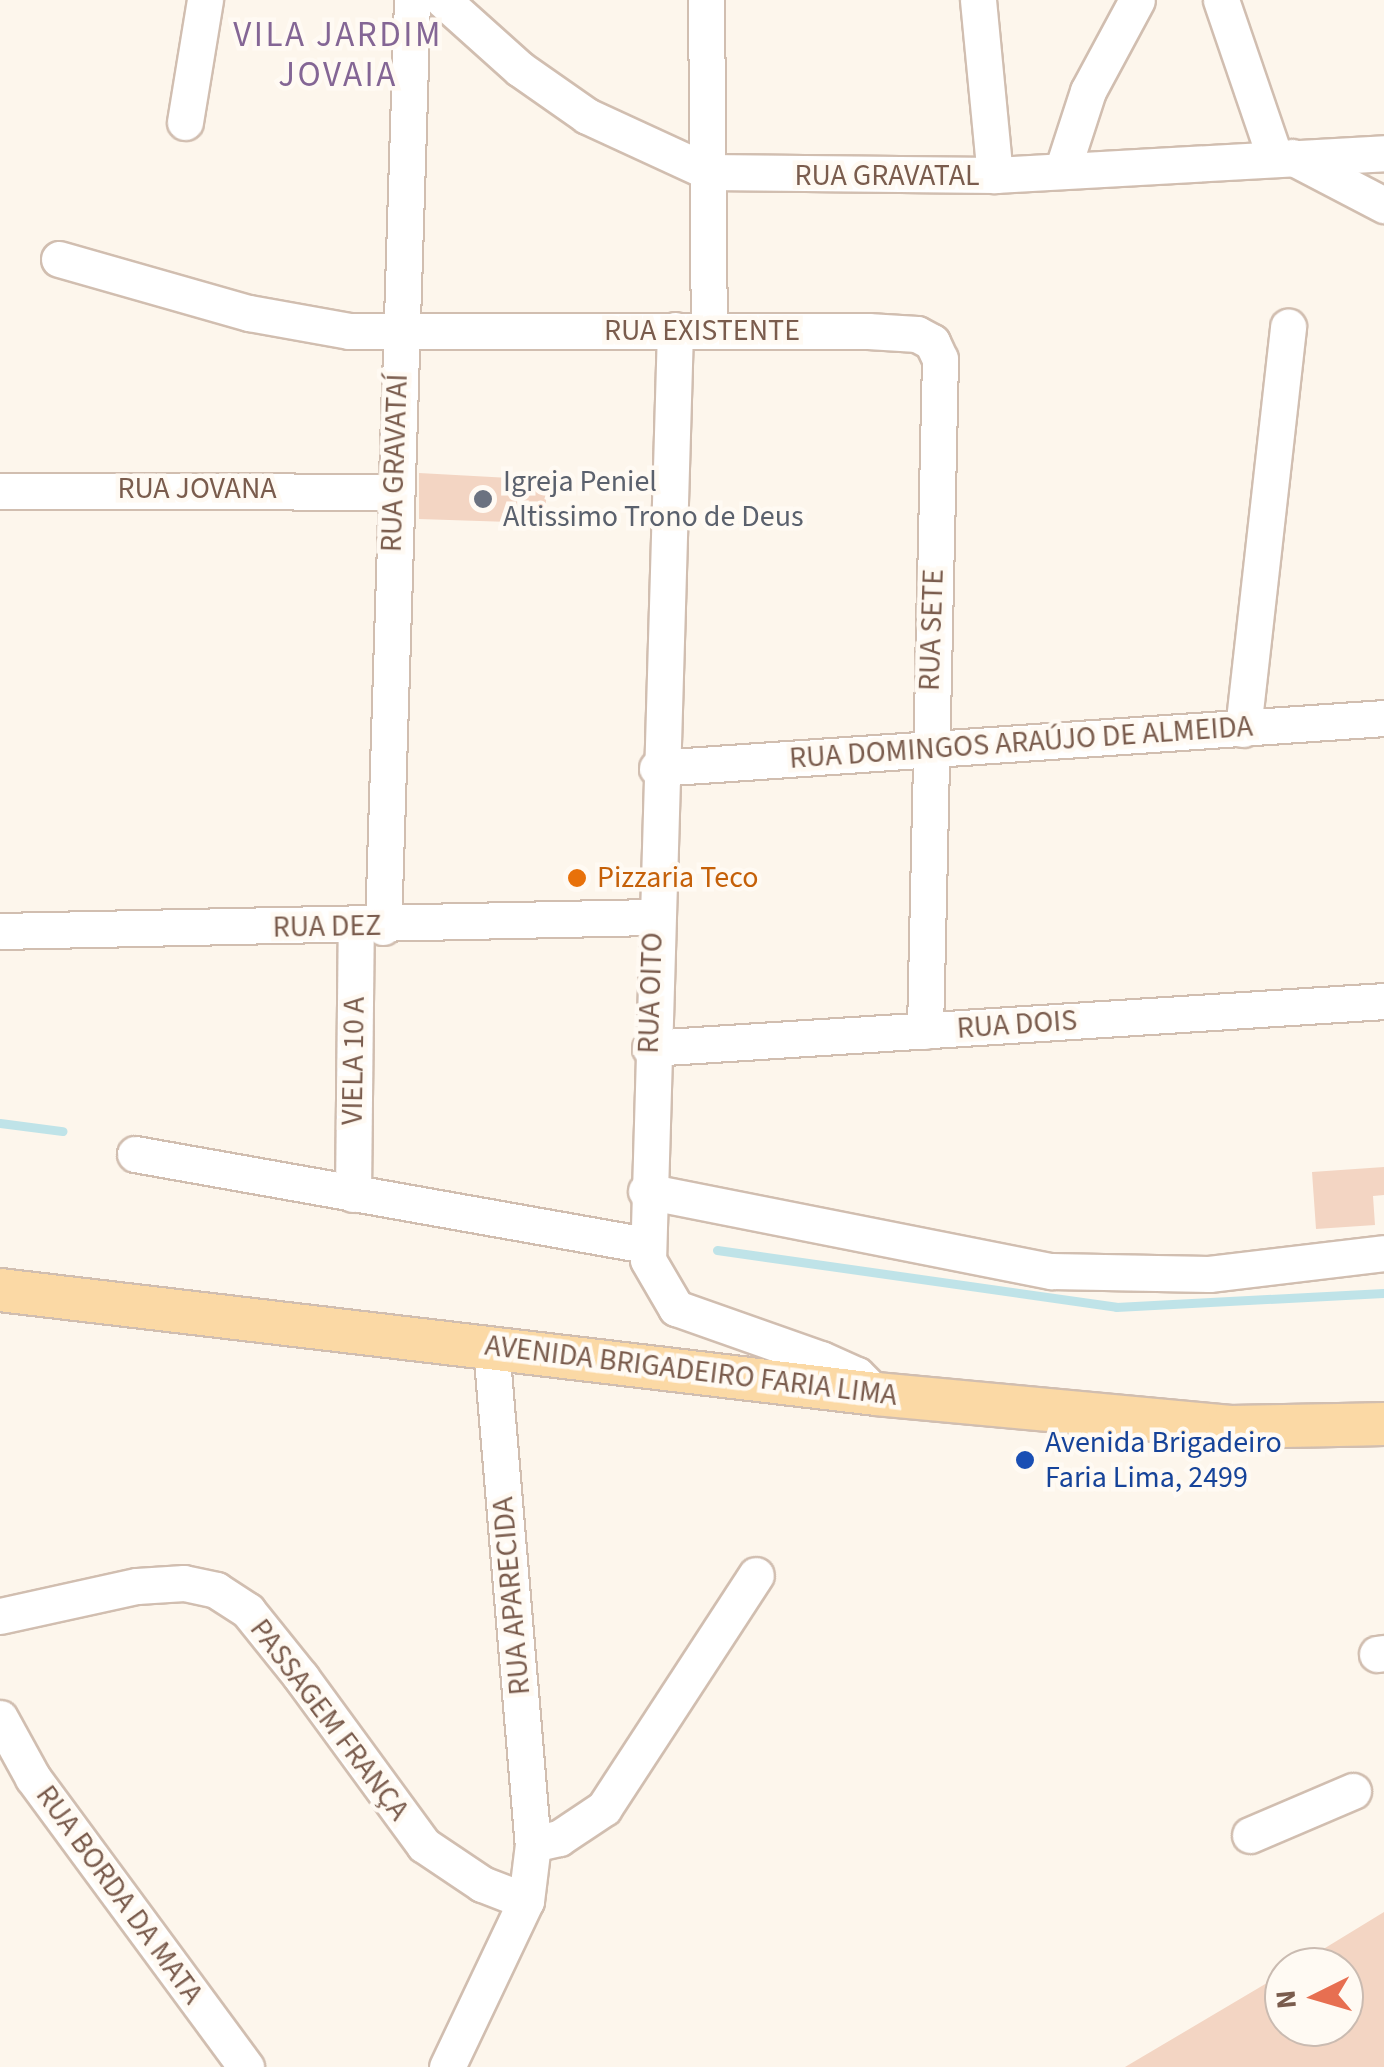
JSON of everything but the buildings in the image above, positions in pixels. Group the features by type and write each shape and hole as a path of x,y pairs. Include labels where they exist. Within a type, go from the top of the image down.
{"main road":[{"name":"AVENIDA BRIGADEIRO FARIA LIMA","path":"0,1290 876,1394 1230,1427 1384,1424"}],"street":[{"path":"185,122 205,0"},
{"name":"RUA GRAVATAÍ","path":"369,927 394,492 412,0"},
{"name":"RUA GRAVATAL","path":"443,0 520,69 587,116 710,172 995,176 1384,154"},
{"name":"RUA OITO","path":"706,0 710,172 692,331 658,768 646,1245 657,1283 676,1308 822,1359 876,1394"},
{"path":"978,0 995,176"},
{"path":"1062,172 1088,91 1137,0"},
{"path":"1221,0 1283,157 1384,205"},
{"name":"RUA EXISTENTE","path":"59,259 299,325 400,334 916,334 932,342 940,359 940,410"},
{"path":"1243,729 1288,328"},
{"name":"RUA SETE","path":"925,1031 928,745 940,410"},
{"name":"RUA JOVANA","path":"0,491 394,492"},
{"name":"RUA DOMINGOS ARAÚJO DE ALMEIDA","path":"658,768 928,745 1384,718"},
{"name":"RUA DEZ","path":"0,931 369,927 653,917"},
{"name":"VIELA 10 A","path":"353,1194 369,927"},
{"name":"RUA DOIS","path":"650,1048 1384,1001"},
{"path":"135,1154 646,1245"},
{"path":"646,1191 1051,1272 1209,1274 1384,1253"},
{"name":"RUA APARECIDA","path":"447,2067 526,1901 534,1844 492,1347"},
{"path":"534,1844 559,1838 604,1808 756,1575"},
{"name":"PASSAGEM FRANÇA","path":"0,1616 137,1586 216,1590 248,1611 424,1845 482,1884 526,1901"},
{"name":"RUA BORDA DA MATA","path":"0,1718 33,1778 246,2067"},
{"path":"1250,1836 1353,1791"}],"waterway":[{"path":"0,1123 62,1131"},
{"path":"717,1250 1116,1307 1384,1293"}],"place":[{"name":"Igreja Peniel Altissimo Trono de Deus","path":"483,499"},
{"name":"Pizzaria Teco","path":"577,878"},
{"name":"Avenida Brigadeiro Faria Lima, 2499","path":"1025,1460"}],"district":[{"name":"VILA JARDIM JOVAIA","path":"338,55"}]}
